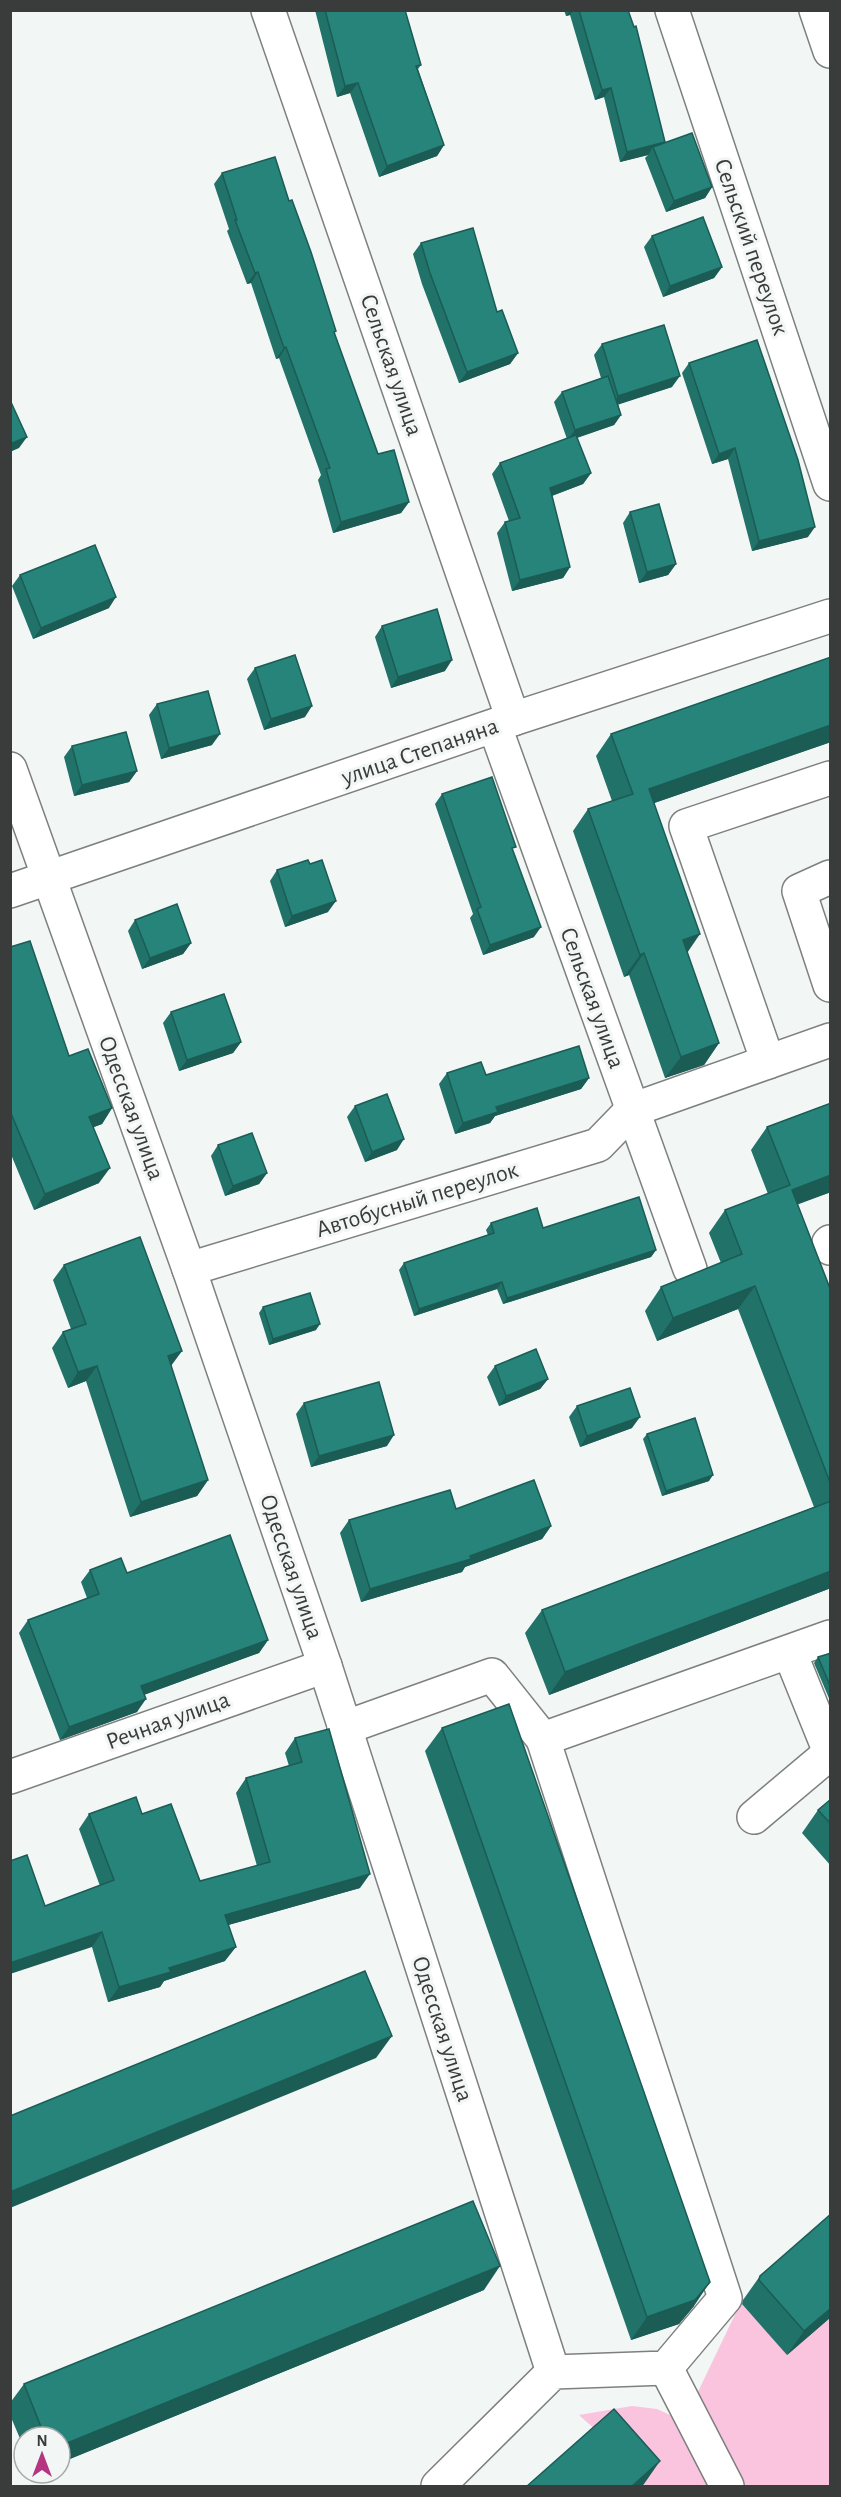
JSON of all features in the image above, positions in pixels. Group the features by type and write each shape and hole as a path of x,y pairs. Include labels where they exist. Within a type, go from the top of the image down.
{"street":[{"name":"Сельская улица","path":"268,10 632,1110 690,1269"},
{"name":"Сельский переулок","path":"672,10 831,484"},
{"path":"816,10 831,51"},
{"name":"улица Степаняна","path":"10,891 504,723 831,616"},
{"name":"Одесская улица","path":"10,769 189,1269 325,1666 553,2372"},
{"path":"768,1062 686,826 831,778"},
{"path":"831,877 799,891 831,986"},
{"path":"632,1110 831,1040"},
{"name":"Автобусный переулок","path":"189,1269 598,1145 632,1110"},
{"path":"831,1242 829,1243 831,1248"},
{"path":"543,1739 831,1637"},
{"path":"754,1817 831,1753 790,1653"},
{"name":"Речная улица","path":"10,1777 325,1666"},
{"path":"344,1728 492,1675 543,1739 725,2298 666,2368 553,2372 438,2487"},
{"path":"666,2368 727,2487"}],"shaded area":[{"path":"741,2302 787,2354 830,2317 830,2486 739,2486 695,2398"},
{"path":"632,2406 657,2409 672,2416 713,2486 641,2486 598,2432 579,2415"}],"building":[{"path":"325,10 405,10 421,65 416,66 444,145 387,166 358,83 345,86"},
{"path":"579,10 628,10 634,27 636,26 665,142 627,152 611,88 602,90"},
{"path":"692,133 712,187 674,201 653,147"},
{"path":"275,157 289,201 292,200 311,252 336,331 334,332 378,454 394,450 409,502 341,522 326,469 330,468 286,347 284,348 258,272 255,273 235,220 237,220 222,173"},
{"path":"703,217 722,267 670,286 652,236"},
{"path":"473,228 497,312 502,310 518,353 467,372 421,243"},
{"path":"664,325 680,376 618,396 602,344"},
{"path":"757,340 798,460 815,527 759,541 735,448 719,454 689,363"},
{"path":"608,376 621,415 575,430 562,392"},
{"path":"10,400 27,437 10,444"},
{"path":"576,435 591,473 550,488 570,567 520,580 505,522 520,518 500,463"},
{"path":"659,504 676,564 647,572 630,512"},
{"path":"95,545 116,597 41,628 20,575"},
{"path":"437,609 452,660 398,677 382,626"},
{"path":"295,655 312,706 271,719 255,668"},
{"path":"831,657 831,725 649,789 700,934 683,940 719,1043 681,1057 644,953 640,955 588,809 633,794 611,734"},
{"path":"208,691 220,734 169,748 157,704"},
{"path":"126,732 137,771 82,785 72,746"},
{"path":"492,777 516,847 512,848 541,927 490,945 477,909 481,907 442,794"},
{"path":"308,860 310,864 322,860 336,901 292,916 277,870"},
{"path":"177,904 191,943 150,958 135,920"},
{"path":"30,941 69,1056 88,1049 112,1108 89,1117 110,1168 45,1194 10,1111 10,947"},
{"path":"224,994 241,1042 187,1060 171,1012"},
{"path":"579,1046 589,1078 496,1107 498,1112 463,1123 447,1073 481,1062 486,1075"},
{"path":"387,1094 404,1139 372,1152 355,1106"},
{"path":"831,1103 831,1175 792,1190 831,1291 831,1485 755,1286 673,1318 661,1287 742,1254 725,1210 790,1185 767,1127"},
{"path":"252,1133 267,1173 233,1186 218,1145"},
{"path":"639,1197 656,1250 507,1298 502,1282 419,1309 404,1263 494,1233 491,1223 537,1208 543,1228"},
{"path":"140,1237 182,1351 168,1356 208,1480 141,1502 97,1366 78,1372 63,1332 86,1324 64,1265"},
{"path":"310,1293 320,1324 273,1339 263,1307"},
{"path":"536,1349 548,1379 506,1396 495,1366"},
{"path":"379,1382 394,1435 319,1456 304,1403"},
{"path":"630,1388 640,1417 587,1436 577,1406"},
{"path":"695,1418 713,1475 666,1491 647,1434"},
{"path":"534,1480 551,1526 470,1556 471,1559 370,1589 349,1520 450,1490 456,1509"},
{"path":"831,1501 831,1571 565,1672 542,1610"},
{"path":"230,1535 268,1640 141,1686 146,1699 69,1727 28,1620 99,1594 90,1570 121,1558 127,1573"},
{"path":"831,1653 831,1688 818,1657"},
{"path":"509,1704 710,2282 695,2300 647,2317 442,1728"},
{"path":"329,1729 370,1874 225,1915 236,1947 169,1968 171,1972 119,1987 102,1932 10,1963 10,1861 27,1855 45,1906 114,1880 89,1814 136,1797 142,1814 171,1804 200,1881 270,1862 246,1778 302,1762 295,1738"},
{"path":"831,1799 831,1824 818,1810"},
{"path":"365,1971 392,2036 10,2192 10,2116"},
{"path":"473,2201 500,2266 72,2441 72,2425 40,2425 24,2384"},
{"path":"831,2214 831,2308 804,2331 759,2280 760,2276"},
{"path":"614,2409 660,2461 631,2487 526,2487"}]}
